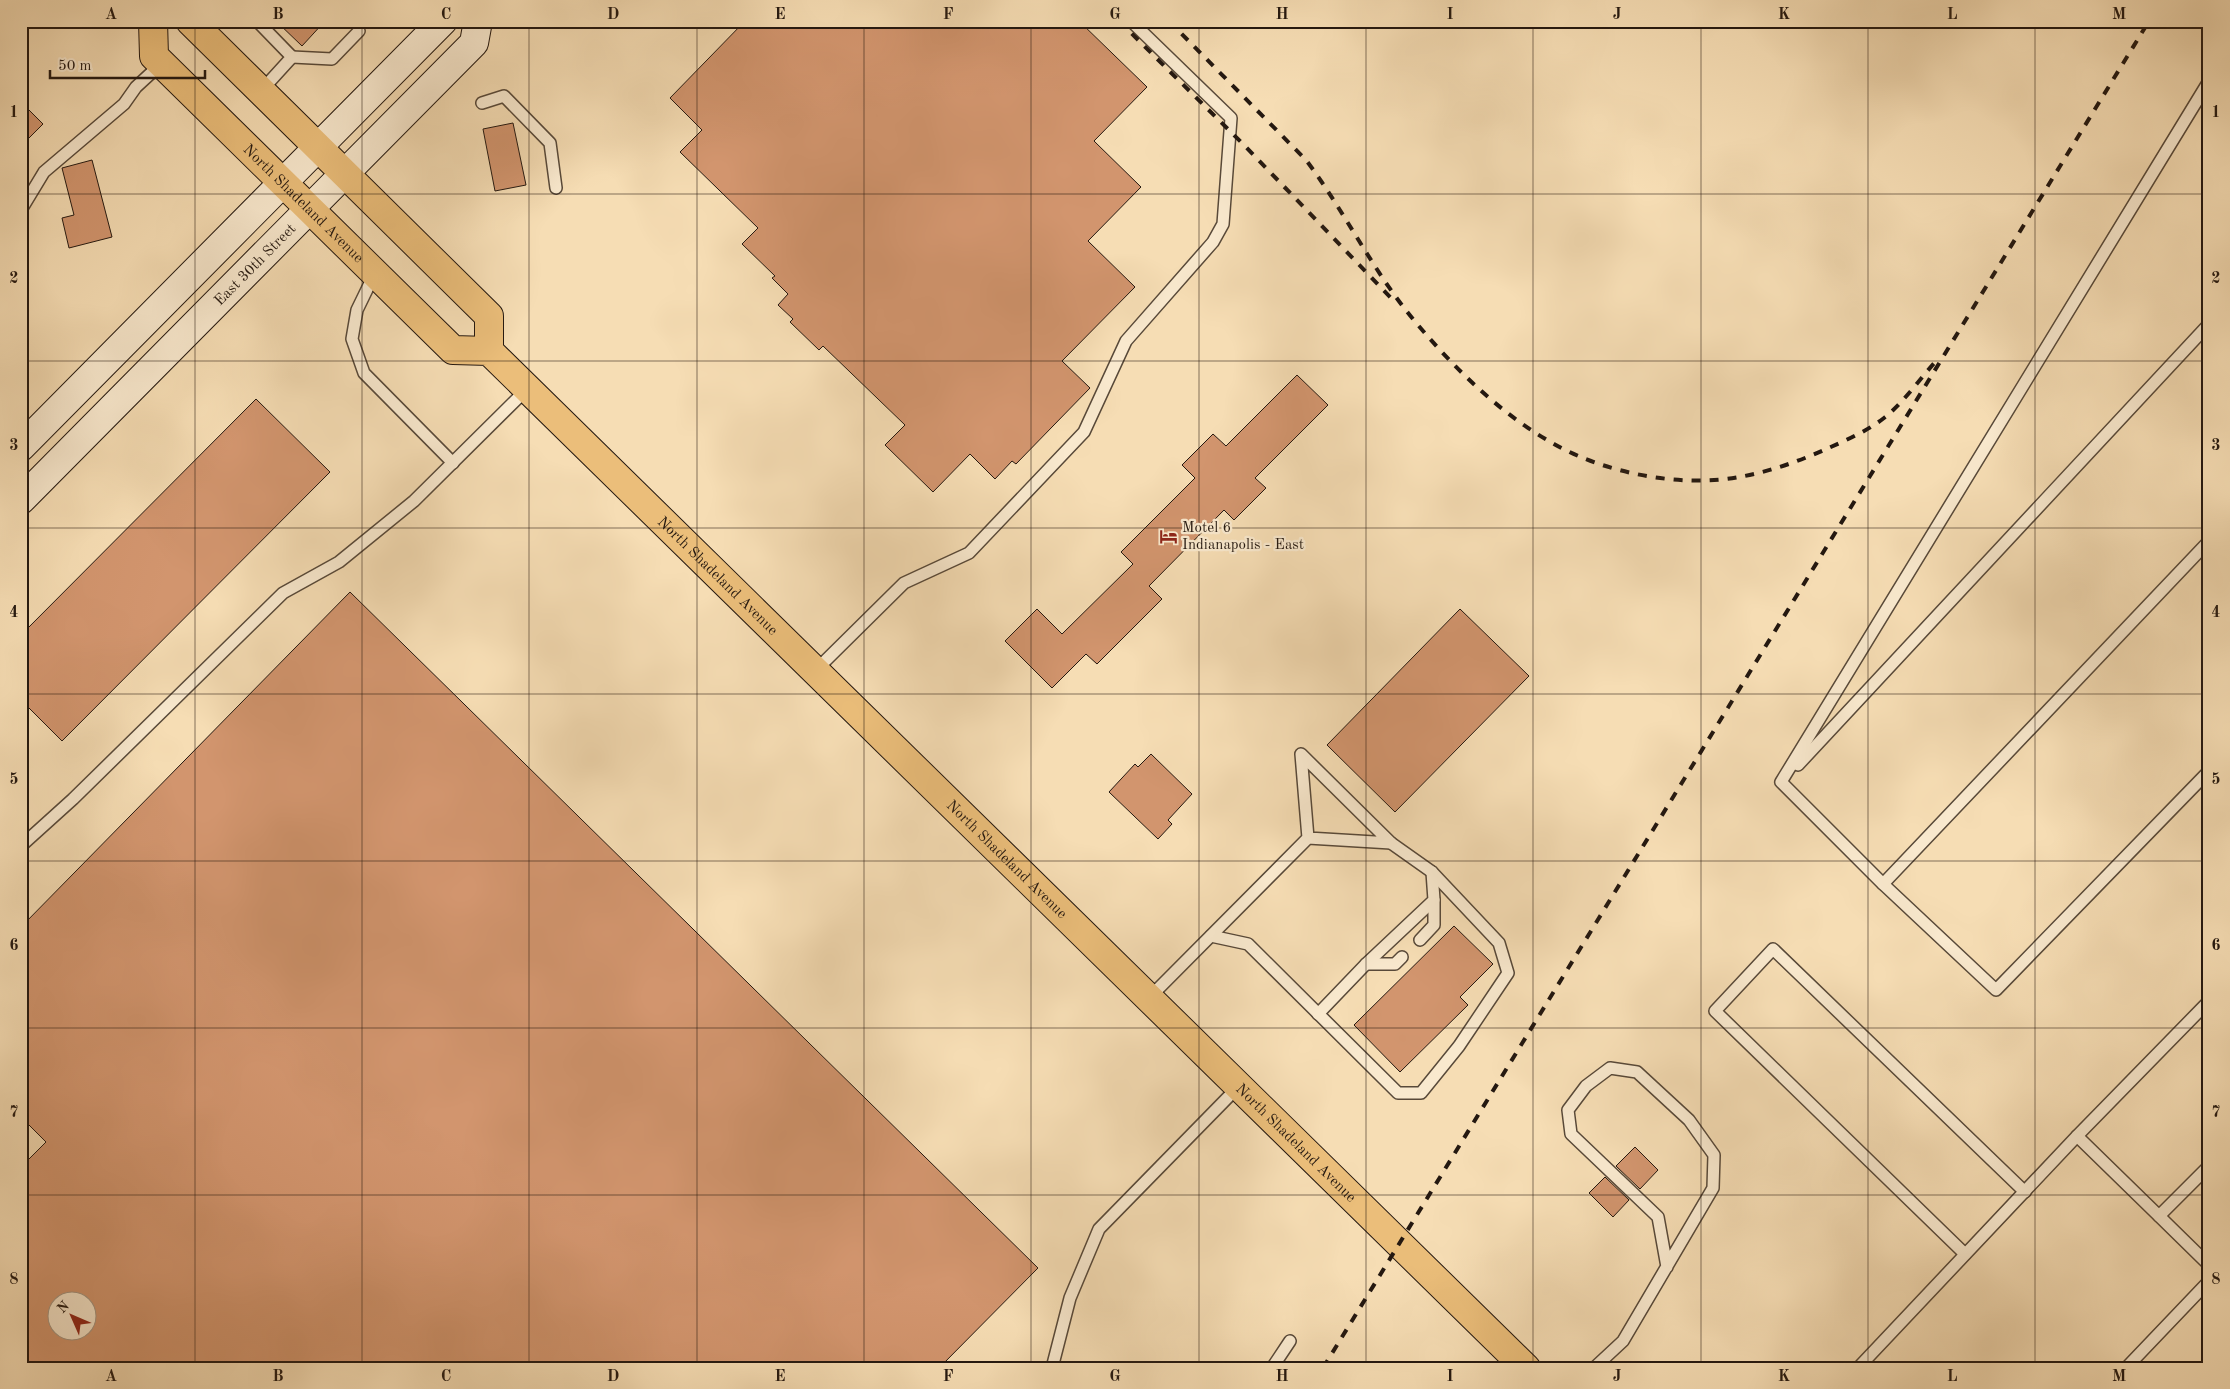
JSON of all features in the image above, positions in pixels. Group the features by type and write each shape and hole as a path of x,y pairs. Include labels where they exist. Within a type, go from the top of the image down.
{"main road":[{"name":"North Shadeland Avenue","path":"185,21 153,22 154,56 453,350 489,351 1526,1368"},
{"path":"190,21 489,316 489,351"},
{"path":"21,447 443,21"},
{"name":"East 30th Street","path":"21,500 474,43 478,21"}],"lane":[{"path":"257,21 292,57 332,59 359,31"},
{"path":"815,671 904,583 969,553 1084,432 1126,341 1213,242 1222,224 1231,118 1131,21"},
{"path":"261,91 292,57"},
{"path":"21,210 44,172 124,104 136,87 162,63"},
{"path":"1781,782 2209,80"},
{"path":"482,103 504,96 550,143 556,188"},
{"path":"375,273 357,310 352,339 364,373 453,463"},
{"path":"1781,782 2209,324"},
{"path":"21,846 73,799 283,593 339,562 414,501 527,389"},
{"path":"1883,884 2209,542"},
{"path":"1211,936 1248,944 1398,1093 1421,1093 1459,1046 1508,973 1499,943 1432,872 1391,843 1301,754 1308,838"},
{"path":"1781,782 1883,884 1996,990 2209,771"},
{"path":"1149,998 1308,838 1391,843"},
{"path":"1420,940 1434,925 1432,872"},
{"path":"1318,1014 1366,964 1434,900"},
{"path":"1965,1254 1715,1011 1773,948 2025,1192"},
{"path":"1366,964 1395,964 1402,957"},
{"path":"1858,1368 2077,1136 2209,1001"},
{"path":"1594,1368 1623,1341 1667,1267 1713,1188 1714,1155 1689,1120 1637,1072 1610,1068 1586,1086 1568,1110 1571,1134 1658,1217 1667,1267"},
{"path":"1052,1368 1070,1298 1099,1229 1239,1086"},
{"path":"2077,1136 2209,1264"},
{"path":"2159,1216 2209,1166"},
{"path":"2126,1368 2209,1281"},
{"path":"1272,1368 1290,1341"}],"building":[{"path":"276,21 325,21 302,46"},
{"path":"745,21 1079,21 1147,87 1094,141 1141,187 1088,241 1135,287 1062,361 1090,388 1016,464 1012,461 995,479 970,454 933,492 885,445 905,425 823,346 819,350 790,322 793,319 778,305 788,294 772,278 775,276 742,244 758,228 680,152 702,130 670,98"},
{"path":"21,102 43,124 21,146"},
{"path":"513,123 526,185 495,191 483,129"},
{"path":"92,160 112,237 69,248 62,218 74,215 62,168"},
{"name":"Motel 6 Indianapolis - East","path":"1297,375 1328,405 1255,478 1266,488 1234,520 1224,510 1149,586 1162,599 1097,664 1086,654 1052,688 1005,641 1037,609 1062,634 1133,564 1121,552 1195,478 1182,465 1213,434 1226,446"},
{"path":"256,399 330,472 62,741 21,700 21,635"},
{"path":"350,592 1038,1268 939,1368 21,1368 21,1167 46,1142 21,1117 21,927"},
{"path":"1460,609 1529,676 1395,812 1327,745"},
{"path":"1151,754 1192,794 1168,820 1172,824 1158,839 1109,792 1135,764 1138,767"},
{"path":"1454,926 1493,964 1460,997 1468,1005 1400,1072 1354,1025"},
{"path":"1635,1147 1658,1170 1640,1189 1616,1166"},
{"path":"1605,1177 1629,1200 1613,1217 1589,1193"}],"railway":[{"path":"1119,21 1246,147 1391,298"},
{"path":"1169,21 1306,160 1402,305 1448,358 1464,375 1516,420 1574,454 1620,470 1668,479 1716,480 1761,472 1814,454 1870,428 1898,405 1936,361"},
{"path":"1323,1368 2149,21"}],"place":[{"name":"Motel 6 Indianapolis - East","path":"1168,536"}]}
